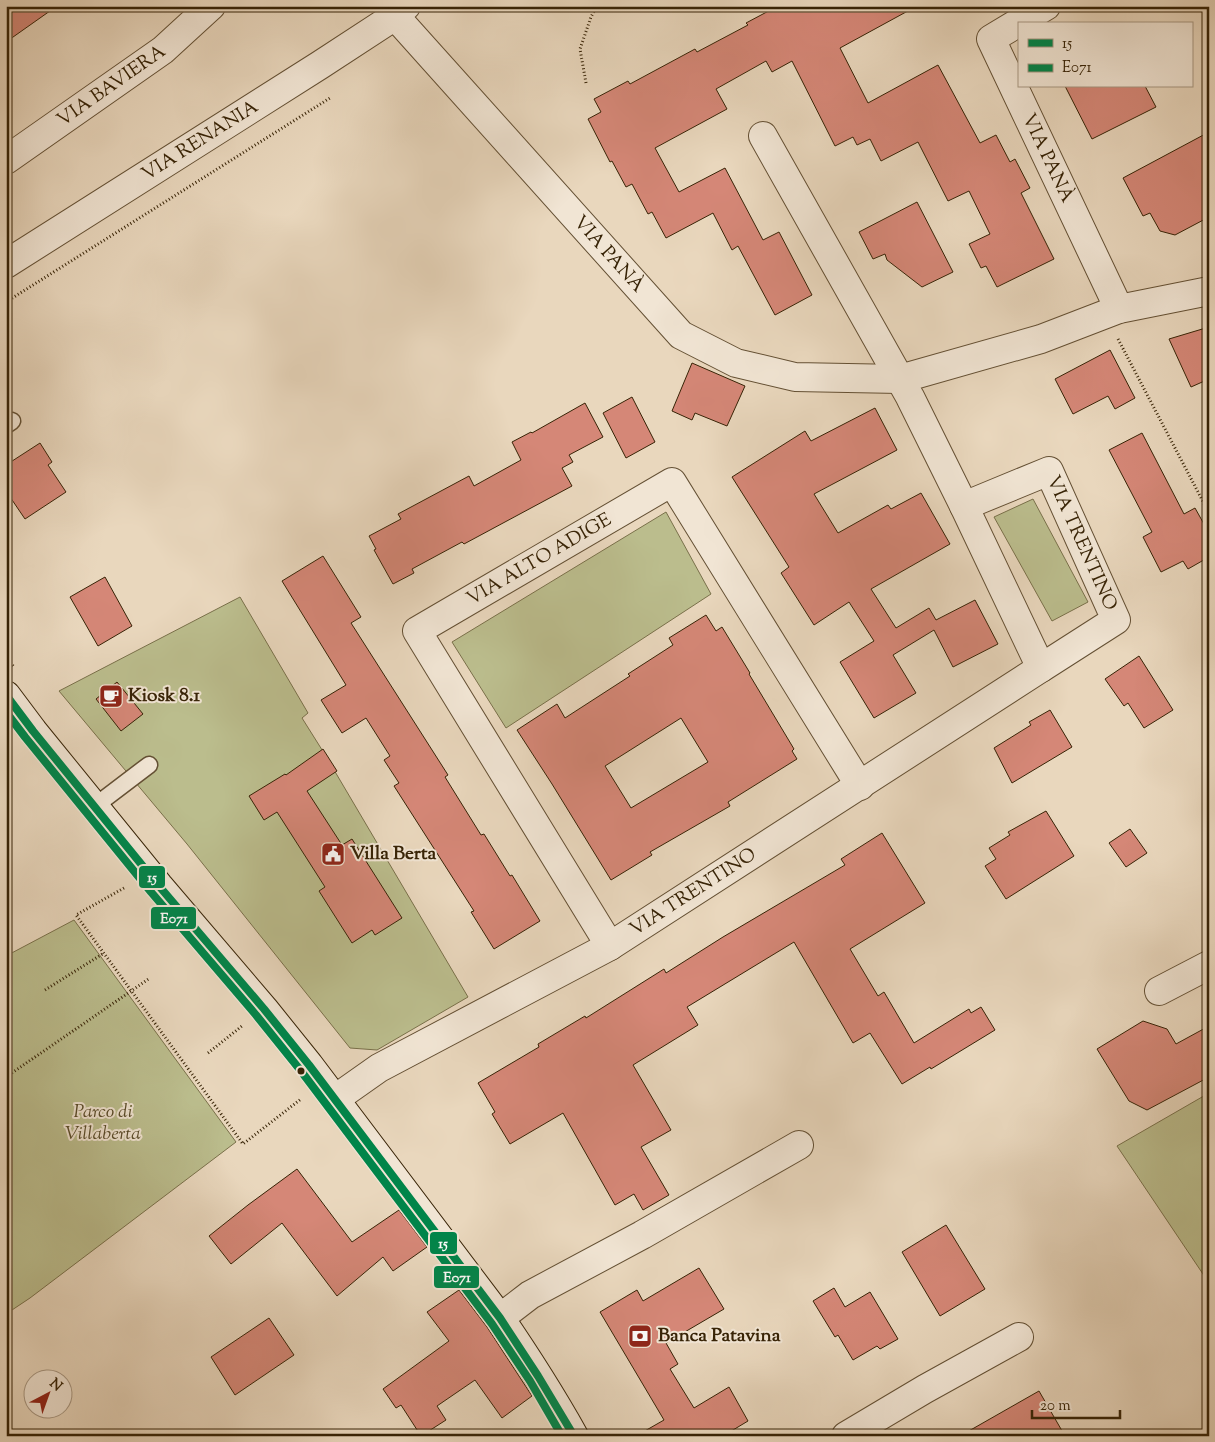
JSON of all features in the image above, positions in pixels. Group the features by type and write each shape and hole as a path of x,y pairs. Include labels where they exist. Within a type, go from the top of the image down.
{"street":[{"name":"VIA BAVIERA","path":"6,160 163,50 211,6"},
{"name":"VIA PANÀ","path":"1019,22 1046,6"},
{"name":"VIA PANÀ","path":"401,11 681,335 736,364 796,377 900,380 1041,339 1112,312 1209,291"},
{"name":"VIA RENANIA","path":"6,264 320,65 401,11"},
{"name":"VIA PANÀ","path":"1018,23 991,39 1112,312"},
{"path":"763,136 900,380 964,506 1041,668"},
{"name":"VIA TRENTINO","path":"329,1091 380,1068 610,946 1116,620 1049,470 964,506"},
{"name":"VIA ALTO ADIGE","path":"610,946 417,631 672,482 860,786"},
{"path":"6,695 33,731 264,1009 329,1091 500,1318 517,1342 574,1436"},
{"path":"1159,991 1209,965"},
{"path":"500,1318 530,1295 642,1235 799,1145"},
{"path":"846,1436 925,1389 1019,1337"}],"lane":[{"path":"95,806 149,765"}],"path":[{"path":"586,83 580,49 591,17 597,6"},
{"path":"6,302 330,98"},
{"path":"1112,312 1209,513"},
{"path":"130,885 76,915 243,1144 329,1091"},
{"path":"45,990 104,953"},
{"path":"6,1077 150,978"},
{"path":"208,1053 246,1023"}],"green space":[{"path":"1033,499 1088,602 1052,621 994,517"},
{"path":"666,512 711,594 506,728 452,642"},
{"path":"240,597 308,713 302,718 468,997 377,1050 350,1048 187,844 59,691"},
{"name":"Parco di Villaberta","path":"74,920 236,1142 30,1298 6,1314 6,956"},
{"path":"1209,1093 1209,1283 1117,1146"}],"building":[{"path":"6,6 57,6 6,42"},
{"path":"778,6 917,6 840,48 868,103 938,65 980,143 996,135 1010,162 1015,159 1030,188 1021,193 1054,259 997,287 986,266 981,268 969,244 990,234 969,191 948,201 918,142 881,161 870,139 857,145 853,137 835,146 792,61 772,72 766,61 716,89 727,109 655,148 679,192 725,168 763,240 779,232 812,295 775,315 738,246 732,250 713,213 666,238 652,212 648,214 632,184 626,187 612,161 610,162 588,119 601,112 594,99 628,81 630,84 695,49 697,52 748,25 746,23"},
{"path":"1066,88 1146,88 1156,107 1092,139"},
{"path":"1209,132 1209,217 1175,235 1160,231 1150,213 1143,216 1123,178"},
{"path":"917,202 953,272 922,287 887,260 885,254 873,259 859,232"},
{"path":"1209,327 1209,379 1191,387 1169,339"},
{"path":"1110,350 1135,398 1115,409 1108,396 1073,414 1055,379"},
{"path":"692,363 745,386 727,426 695,413 692,420 672,411"},
{"path":"632,397 655,442 626,458 603,413"},
{"path":"585,403 603,437 569,455 573,462 562,468 572,486 464,544 462,542 412,569 414,573 393,584 374,550 376,549 369,536 401,519 398,514 469,476 474,486 521,460 512,442"},
{"path":"875,408 897,450 814,494 838,533 888,505 891,509 921,493 950,544 871,589 896,628 929,608 936,620 975,600 998,644 953,667 934,630 893,655 916,693 874,718 840,662 874,641 849,602 814,625 781,573 789,567 732,477 805,431 811,441"},
{"path":"1142,433 1184,514 1195,508 1209,533 1209,557 1188,569 1183,561 1161,572 1143,537 1152,532 1109,450"},
{"path":"40,443 52,462 48,465 66,492 25,519 6,491 6,465"},
{"path":"323,556 361,617 351,623 448,775 445,777 481,835 484,834 540,921 494,949 471,912 474,911 394,786 399,783 384,760 390,756 366,718 342,733 321,700 346,685 282,581"},
{"path":"105,577 132,626 98,646 70,597"},
{"path":"706,615 716,631 722,627 794,749 792,751 797,759 728,802 730,806 650,852 652,855 611,880 517,730 557,704 565,718 630,676 628,674 673,645 669,638","holes":["681,718 708,762 631,808 605,766"]},
{"path":"1139,656 1173,710 1144,728 1128,703 1124,706 1105,679"},
{"path":"117,682 143,714 121,731 96,699"},
{"path":"1050,710 1072,747 1012,783 994,748 1031,725 1029,722"},
{"name":"Villa Berta","path":"323,749 337,771 307,791 342,845 352,839 402,918 375,935 372,930 352,943 319,891 325,887 277,812 264,820 249,796 286,775"},
{"path":"1046,811 1074,856 1006,899 985,866 996,859 989,848 1010,835 1008,832"},
{"path":"1130,829 1147,853 1126,867 1109,843"},
{"path":"882,833 925,903 850,949 878,996 884,992 914,1043 969,1009 971,1013 981,1007 995,1030 931,1069 930,1067 902,1084 870,1033 853,1043 794,942 687,1007 698,1025 633,1065 671,1130 641,1147 669,1195 643,1210 634,1194 615,1205 563,1113 510,1144 492,1114 495,1112 478,1083 539,1047 538,1044 585,1016 586,1018 664,969 666,973 845,865 841,859"},
{"path":"1143,1021 1167,1029 1176,1044 1209,1026 1209,1077 1147,1110 1129,1101 1097,1049"},
{"path":"297,1169 352,1242 399,1210 427,1247 393,1271 383,1257 337,1296 282,1223 231,1264 209,1236"},
{"path":"946,1225 985,1289 940,1316 902,1252"},
{"path":"699,1268 724,1309 666,1343 678,1364 670,1369 694,1408 729,1387 748,1421 723,1436 636,1436 664,1420 600,1312 637,1290 643,1301"},
{"path":"834,1288 845,1307 870,1292 898,1339 880,1349 877,1346 853,1360 838,1335 835,1337 813,1301"},
{"path":"459,1290 487,1327 532,1396 502,1418 475,1380 437,1406 446,1420 421,1436 401,1405 396,1408 383,1389 449,1341 427,1312"},
{"path":"269,1318 294,1355 235,1395 211,1357"},
{"path":"1039,1391 1065,1436 960,1436"}],"transit line":[{"name":"15","path":"6,695 159,886 309,1065 500,1318 574,1436"},
{"name":"E071","path":"6,712 151,892 301,1071 492,1324 530,1381 562,1436"}],"place":[{"name":"Kiosk 8.1","path":"111,696"},
{"name":"Villa Berta","path":"333,854"},
{"name":"Banca Patavina","path":"640,1336"}]}
